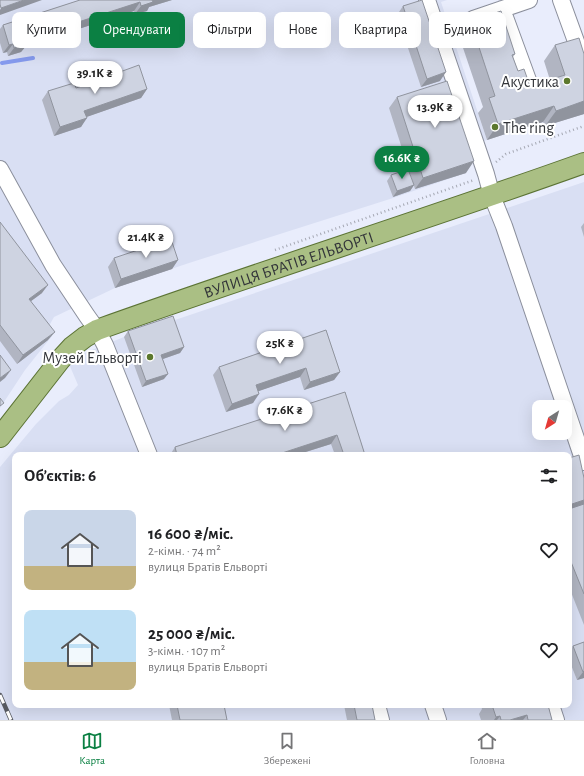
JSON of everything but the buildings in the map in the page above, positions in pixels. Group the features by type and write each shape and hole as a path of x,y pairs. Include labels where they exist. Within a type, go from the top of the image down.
{"main road":[{"name":"ВУЛИЦЯ БРАТІВ ЕЛЬВОРТІ","path":"0,437 60,360 72,347 97,330 186,298 492,196 584,163"},
{"name":"ВУЛИЦЯ БРАТІВ ЕЛЬВОРТІ","path":"0,425 22,409"}],"lane":[{"path":"427,0 484,166 492,196 504,226 578,459"},
{"path":"493,12 529,0"},
{"path":"561,0 582,58"},
{"path":"502,9 528,80"},
{"path":"0,169 53,265 97,330 105,345 148,452"},
{"path":"377,708 381,720"},
{"path":"434,708 438,720"},
{"path":"552,708 556,720"}],"shaded area":[{"path":"0,0 447,0 441,2 444,12 429,12 429,48 456,48 487,140 458,150 466,173 115,288 54,317 49,326 52,336 25,370 0,408"},
{"path":"584,182 584,649 572,653 572,452 13,452 36,424 59,401 69,395 78,385 69,364 77,356 124,337"},
{"path":"12,453 12,708 572,708 572,668 577,680 584,678 584,720 0,720 0,467"}],"waterway":[{"path":"2,63 33,58"}],"railway":[{"path":"0,695 11,720"}],"place":[{"name":"Акустика","path":"567,81"},
{"name":"The ring","path":"495,127"},
{"name":"Музей Ельворті","path":"150,357"}]}
